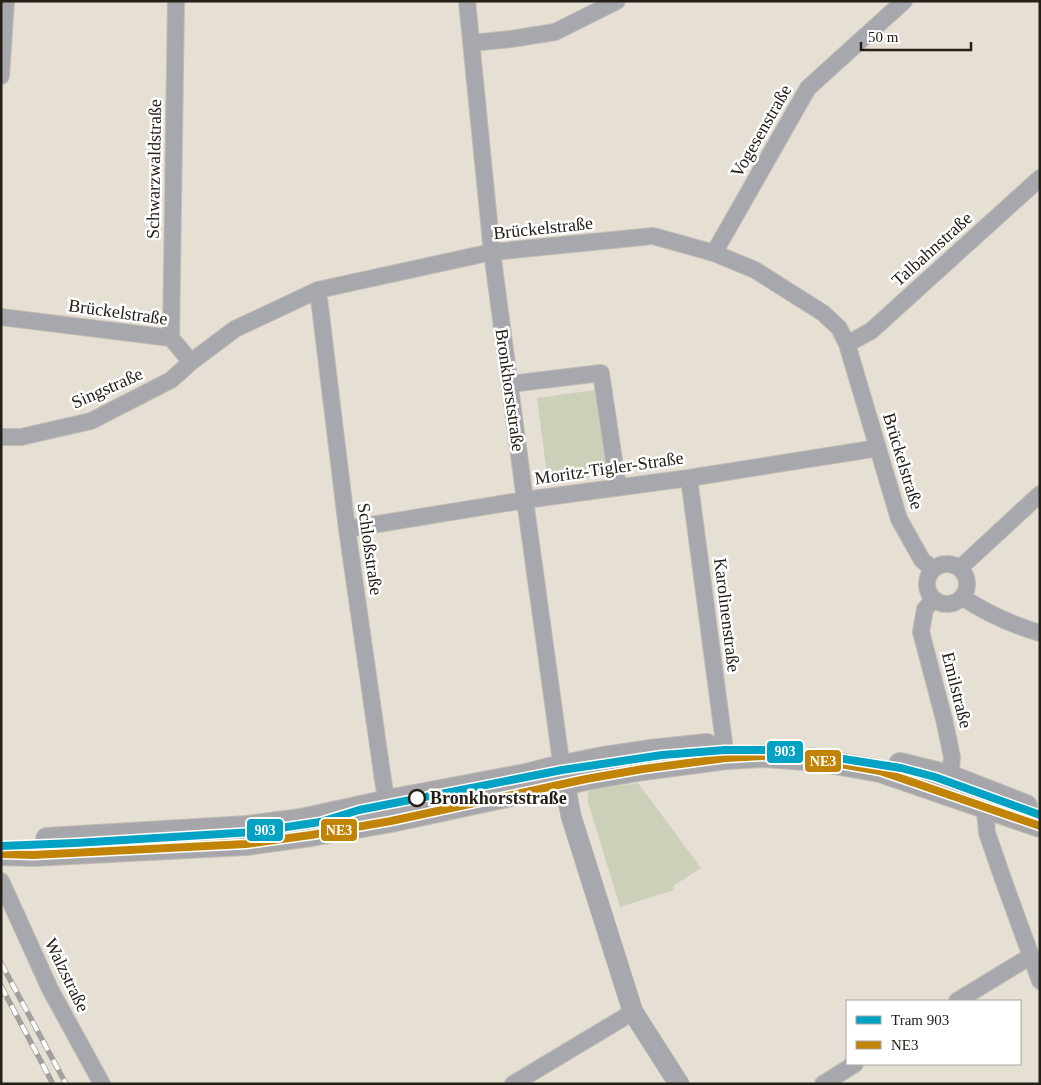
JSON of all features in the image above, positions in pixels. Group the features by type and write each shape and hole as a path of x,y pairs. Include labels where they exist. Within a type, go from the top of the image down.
{"main road":[{"path":"1,854 33,855 246,844 391,821 650,751 725,751 774,745 841,752 883,759 1037,820"},
{"path":"1,841 247,827 388,806 526,775 563,776"}],"street":[{"path":"1,76 6,1"},
{"name":"Schwarzwaldstraße","path":"171,338 176,1"},
{"name":"Bronkhorststraße","path":"466,1 492,252 563,776 571,816 633,1012 679,1084"},
{"path":"471,43 555,32 617,1"},
{"name":"Vogesenstraße","path":"714,253 808,88 904,1"},
{"name":"Talbahnstraße","path":"847,344 871,331 1040,178"},
{"name":"Brückelstraße","path":"1,316 171,338 191,362 235,329 318,290 492,252 653,236 714,253 755,270 822,313 838,328 847,344 899,519 922,560 933,569"},
{"name":"Schloßstraße","path":"318,290 347,529 388,806"},
{"name":"Singstraße","path":"1,437 21,437 91,421 172,380 191,362"},
{"path":"510,384 601,372 618,487"},
{"name":"Moritz-Tigler-Straße","path":"347,529 525,500 689,478 878,448"},
{"name":"Karolinenstraße","path":"689,478 725,751"},
{"path":"960,568 1040,494"},
{"path":"949,564 960,568 967,579 965,592 962,597 957,601 945,604 934,599 929,594 926,580 933,569 938,565 949,564"},
{"path":"962,597 1019,627 1040,633"},
{"name":"Emilstraße","path":"934,599 925,609 922,632 952,757 946,785"},
{"path":"988,800 985,819 987,833 1040,980"},
{"path":"341,829 388,806"},
{"name":"Walzstraße","path":"1,881 50,989 102,1084"},
{"path":"959,1000 1031,956"},
{"path":"513,1084 633,1012"},
{"path":"823,1084 853,1065"}],"green space":[{"path":"596,390 608,474 548,482 537,398"},
{"path":"638,783 701,868 673,886 674,890 620,907 588,802 588,793 590,790"}],"railway":[{"path":"1,963 66,1084"},
{"path":"1,986 53,1084"}],"tram line":[{"name":"903","path":"1,846 253,832 320,822 359,810 562,770 662,755 725,750 806,753 901,768 935,777 1040,815"}],"transit line":[{"name":"NE3","path":"1,854 33,855 246,844 391,821 586,779 643,769 726,758 766,756 818,760 880,771 1040,826"}],"place":[{"name":"Bronkhorststraße","path":"417,798"}]}
